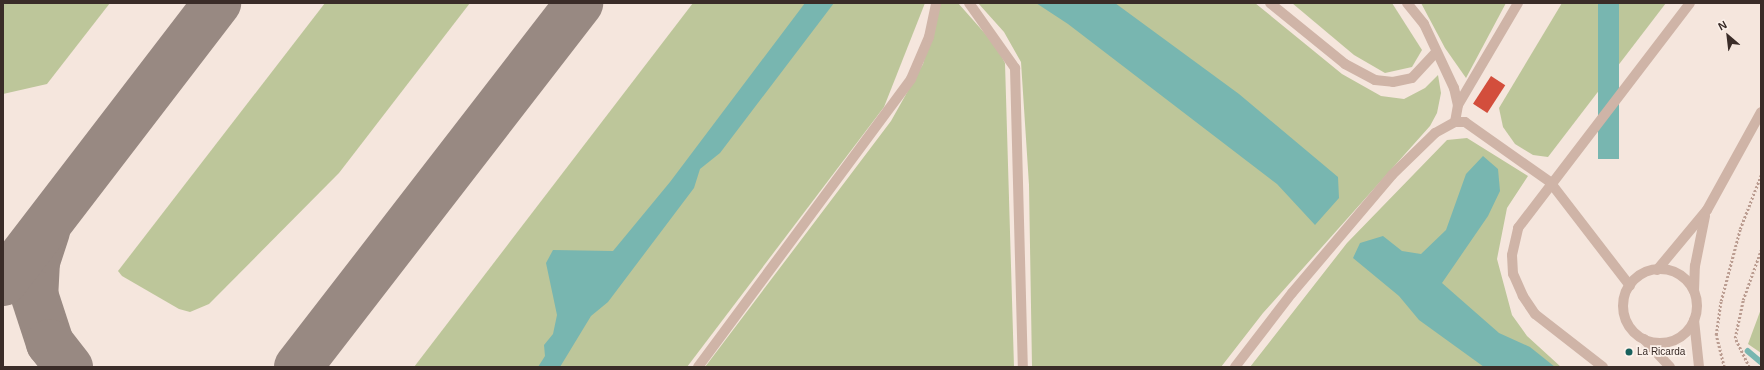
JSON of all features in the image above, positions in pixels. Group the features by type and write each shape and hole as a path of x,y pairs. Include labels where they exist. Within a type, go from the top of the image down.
{"street":[{"path":"698,367 911,79 929,37 936,3"},
{"path":"969,3 1015,68 1023,367"},
{"path":"1270,3 1345,64 1375,80 1393,82 1412,78 1436,52"},
{"path":"1407,3 1424,24 1454,88 1458,106"},
{"path":"1455,122 1458,106 1518,3"},
{"path":"1603,367 1535,314 1513,274 1518,228 1550,182 1690,3"},
{"path":"1670,367 1644,339 1630,328 1624,316 1625,296 1630,286 1637,278 1657,270 1707,210 1761,112"},
{"path":"1235,367 1297,287 1392,175 1436,133 1455,122 1465,122 1550,182 1630,286"},
{"path":"1699,367 1694,320 1697,303 1694,292 1695,266 1707,210"},
{"path":"1657,270 1679,274 1694,292"},
{"path":"1644,339 1661,344 1673,341 1685,334 1694,320"}],"path":[{"path":"1724,367 1716,335 1721,301 1740,229 1761,175"},
{"path":"1749,367 1738,348 1736,331 1761,250"}],"green space":[{"path":"3,3 110,3 47,84 3,94"},
{"path":"325,3 470,3 339,173 209,304 190,312 179,309 122,276 118,271"},
{"path":"693,3 925,3 884,107 687,367 414,367"},
{"path":"940,3 958,3 996,46 1005,63 1014,367 705,367 891,121 923,64"},
{"path":"978,3 1255,3 1342,74 1381,96 1404,99 1425,88 1438,75 1441,93 1437,113 1430,126 1263,313 1221,367 1032,367 1029,185 1021,62 1004,32"},
{"path":"1292,3 1392,3 1422,50 1412,67 1385,73 1354,55"},
{"path":"1421,3 1506,3 1466,78 1445,48"},
{"path":"1562,3 1666,3 1548,157 1533,155 1515,144 1503,127 1499,108"},
{"path":"1467,138 1528,176 1507,208 1497,259 1512,315 1527,336 1561,367 1250,367 1347,243 1447,140"},
{"path":"1761,309 1761,353 1748,344"}],"water":[{"path":"805,3 834,3 720,153 700,169 694,188 608,302 591,316 560,367 538,367 545,356 544,345 553,334 557,315 546,263 553,250 613,251 670,182"},
{"path":"1036,3 1115,3 1239,94 1338,177 1339,198 1315,225 1277,184 1068,24"},
{"path":"1598,3 1619,3 1619,159 1598,159"},
{"path":"1483,156 1498,169 1500,191 1488,216 1442,283 1499,333 1530,347 1555,367 1484,367 1419,320 1399,296 1353,258 1360,243 1383,236 1402,251 1421,254 1446,230 1466,174"}],"building":[{"path":"1491,76 1505,85 1487,113 1473,104"}],"waterway":[{"path":"1748,351 1761,362"}],"taxiway":[{"path":"3,282 217,3"},
{"path":"298,367 579,3"},
{"path":"46,231 36,261 34,294 50,343 69,367"}],"place":[{"name":"La Ricarda","path":"1629,352"}]}
